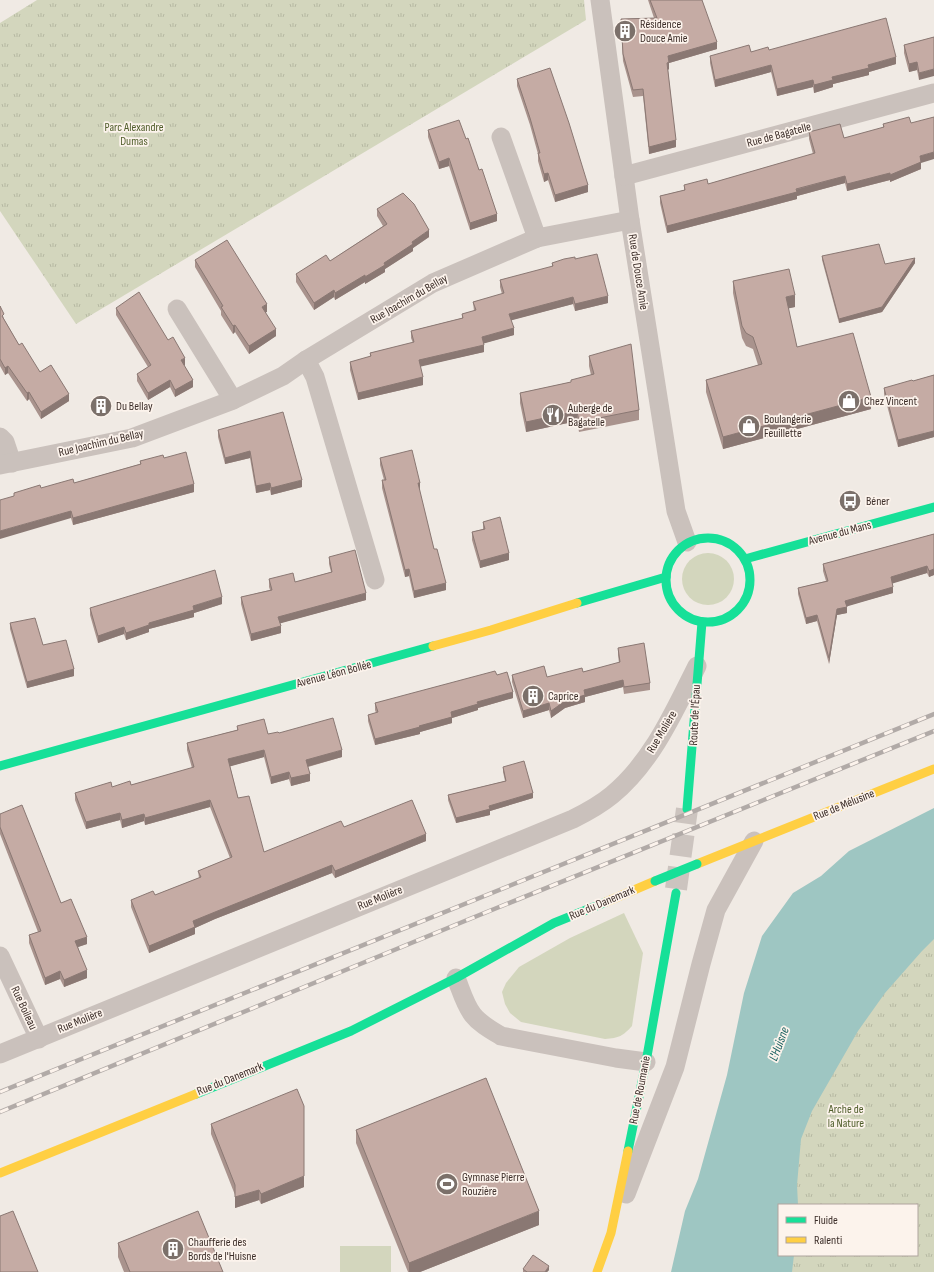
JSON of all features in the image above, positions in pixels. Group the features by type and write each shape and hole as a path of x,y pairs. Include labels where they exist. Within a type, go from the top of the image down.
{"street":[{"name":"Rue de Douce Amie","path":"600,0 630,220 676,511 687,542"},
{"name":"Rue de Bagatelle","path":"624,176 934,93"},
{"path":"502,137 537,238"},
{"name":"Rue Joachim du Bellay","path":"0,437 5,442 6,464 132,438 233,400 283,376 306,360 433,283 537,238 630,220"},
{"path":"177,310 233,400"},
{"path":"306,360 315,377 375,580"},
{"name":"Avenue du Mans","path":"745,559 934,507"},
{"path":"711,537 725,540 738,549 745,559 750,571 751,584 748,596 741,607 731,615 719,621 702,622 686,616 676,608 666,588 666,577 672,556 687,542 699,538 711,537"},
{"name":"Avenue Léon Bollée","path":"0,766 476,634 666,577"},
{"name":"Route de l'Épau","path":"687,809 693,750 697,666 702,622"},
{"name":"Rue Molière","path":"0,1054 573,819 594,809 613,795 653,749 667,726 697,666"},
{"name":"Rue de Mélusine","path":"754,841 934,768"},
{"path":"611,1233 676,1067 701,964 716,910 754,841"},
{"name":"Rue du Danemark","path":"0,1173 351,1031 456,978 554,923 754,841"},
{"name":"Rue de Roumanie","path":"597,1272 611,1233 646,1062 676,893"},
{"name":"Rue Boileau","path":"0,956 39,1039"},
{"path":"456,978 473,1016 501,1036 616,1058 646,1062"}],"green space":[{"name":"Parc Alexandre Dumas","path":"37,0 584,0 586,20 76,324 0,211 0,23"},
{"path":"703,553 713,553 723,557 730,564 734,574 734,584 730,594 723,601 713,605 703,605 693,601 686,594 682,584 682,574 686,564 693,557"},
{"name":"Arche de la Nature","path":"934,875 934,1272 710,1272"},
{"path":"624,913 643,953 632,1026 626,1032 614,1038 605,1039 521,1022 510,1013 505,1004 502,992 506,983 519,967 570,938"},
{"path":"340,1246 391,1246 391,1272 340,1272"}],"water":[{"name":"L'Huisne","path":"934,808 934,939 885,993 858,1031 812,1111 801,1139 797,1185 798,1204 778,1204 778,1256 794,1256 792,1272 671,1272 685,1211 698,1179 727,1075 744,993 762,936 793,893 821,876 849,851"}],"building":[{"path":"650,0 702,0 717,42 668,56 669,62 667,63 676,140 649,147 643,89 633,90 623,54 621,19 657,18"},
{"path":"886,18 896,57 868,65 869,68 832,77 833,80 814,85 813,80 777,89 771,65 715,80 710,56 749,45 751,52 768,47 769,50"},
{"path":"934,37 934,69 919,73 917,62 909,64 904,45"},
{"path":"550,68 588,185 555,195 548,173 544,174 538,153 540,153 517,79"},
{"path":"909,117 911,123 934,117 934,152 920,156 921,162 890,175 890,173 847,184 845,176 796,189 797,192 667,226 660,196 685,190 684,185 707,179 708,184 815,153 809,132 840,124 844,138 884,127 883,124"},
{"path":"459,120 466,139 468,138 479,170 482,169 497,214 470,223 449,158 439,162 428,130"},
{"path":"403,193 414,204 429,230 412,242 413,244 384,263 385,265 335,293 334,290 314,303 296,274 326,255 330,261 387,224 377,209"},
{"path":"227,240 267,304 262,307 276,329 249,346 235,325 233,326 221,307 223,306 195,260"},
{"path":"879,244 885,264 915,258 882,307 839,319 822,256"},
{"path":"597,254 608,296 575,304 573,297 509,314 514,328 482,337 484,345 419,360 423,377 358,393 350,362 371,356 370,353 414,342 411,331 463,318 462,314 476,310 473,302 504,293 500,280 553,266 552,263 564,259 575,257 575,259"},
{"path":"789,269 795,295 786,297 797,347 853,333 871,397 723,437 706,380 762,364 753,337 746,333 742,326 733,281"},
{"path":"139,292 168,340 173,337 185,358 181,360 193,380 175,390 170,380 148,393 137,374 151,365 116,308"},
{"path":"0,306 4,314 2,316 19,345 22,343 40,372 51,365 69,394 41,412 29,392 27,393 8,366 5,368 0,359"},
{"path":"631,344 639,410 579,422 577,411 526,422 520,393 571,382 571,380 594,374 589,356"},
{"path":"934,375 934,431 898,440 884,388"},
{"path":"283,412 302,480 271,488 270,483 256,486 250,451 225,458 218,430"},
{"path":"412,450 420,483 418,483 434,549 437,549 446,583 414,591 409,569 405,570 382,480 386,480 380,458"},
{"path":"186,452 194,484 73,518 71,511 0,531 0,500 14,496 14,493 40,485 41,488 73,479 74,483 141,464 140,461 163,455 164,458"},
{"path":"500,517 509,553 480,561 472,532 485,529 483,522"},
{"path":"934,534 934,569 929,571 927,566 891,577 893,587 845,601 847,607 837,609 829,658 817,615 806,618 798,588 828,581 823,564"},
{"path":"355,550 366,593 278,617 281,626 251,634 241,597 272,590 269,579 293,573 295,582 332,572 329,557"},
{"path":"215,570 222,597 193,606 194,610 149,623 149,625 126,633 124,627 98,636 90,608"},
{"path":"35,618 43,645 66,640 74,669 27,682 10,623"},
{"path":"644,643 650,683 624,687 623,680 584,690 585,695 565,701 551,711 549,703 523,711 512,675 544,666 547,677 582,668 583,672 620,662 618,648"},
{"path":"495,671 497,675 507,672 513,692 477,702 478,704 451,712 452,717 375,739 368,715 378,712 375,703"},
{"path":"333,718 342,750 306,760 310,774 291,778 289,772 271,777 264,750 228,759 238,798 249,796 264,852 341,821 344,827 412,800 426,834 335,871 332,865 215,912 193,921 195,927 149,946 131,900 153,891 155,895 201,877 198,871 232,857 210,800 145,818 144,814 122,820 120,813 86,822 75,793 111,782 112,787 130,781 131,785 194,767 187,743 238,730 237,726 264,719 268,734 279,733"},
{"path":"524,761 533,793 489,806 490,809 456,818 448,795 506,781 503,767"},
{"path":"22,805 61,903 71,899 87,937 75,941 87,970 64,980 60,971 45,978 29,935 41,931 0,827 0,814"},
{"name":"Gymnase Pierre Rouzière","path":"486,1078 539,1211 409,1263 356,1130"},
{"path":"297,1089 304,1106 304,1176 261,1194 259,1190 235,1197 235,1185 211,1124"},
{"path":"13,1211 38,1272 0,1272 0,1216"},
{"name":"Chaufferie des Bords de l'Huisne","path":"198,1211 223,1272 130,1272 118,1243"},
{"path":"533,1255 549,1266 545,1272 527,1272 523,1269"}],"tunnel":[{"path":"676,889 687,809"}],"railway":[{"path":"0,1092 934,714"},
{"path":"0,1112 477,916 934,731"}],"traffic: fast":[{"path":"745,559 934,507"},
{"path":"700,538 716,538 732,545 743,556 750,572 750,580 750,588 747,596 738,610 732,615 716,622 700,622 684,615 673,604 666,588 666,572 673,556 684,545 700,538"},
{"path":"577,603 666,577"},
{"path":"687,809 702,622"},
{"path":"0,766 433,646"},
{"path":"655,881 697,864"},
{"path":"628,1151 646,1062 676,893"},
{"path":"196,1094 351,1031 456,978 554,923 606,902"}],"traffic: slow":[{"path":"433,646 491,630 577,603"},
{"path":"697,864 934,769"},
{"path":"606,902 655,881"},
{"path":"0,1173 196,1094"},
{"path":"597,1272 611,1233 628,1151"}],"place":[{"name":"Résidence Douce Amie","path":"625,31"},
{"name":"Chez Vincent","path":"849,401"},
{"name":"Du Bellay","path":"101,406"},
{"name":"Auberge de Bagatelle","path":"553,415"},
{"name":"Boulangerie Feuillette","path":"749,426"},
{"name":"Béner","path":"850,501"},
{"name":"Caprice","path":"533,696"},
{"name":"Gymnase Pierre Rouzière","path":"447,1184"},
{"name":"Chaufferie des Bords de l'Huisne","path":"173,1249"}]}
